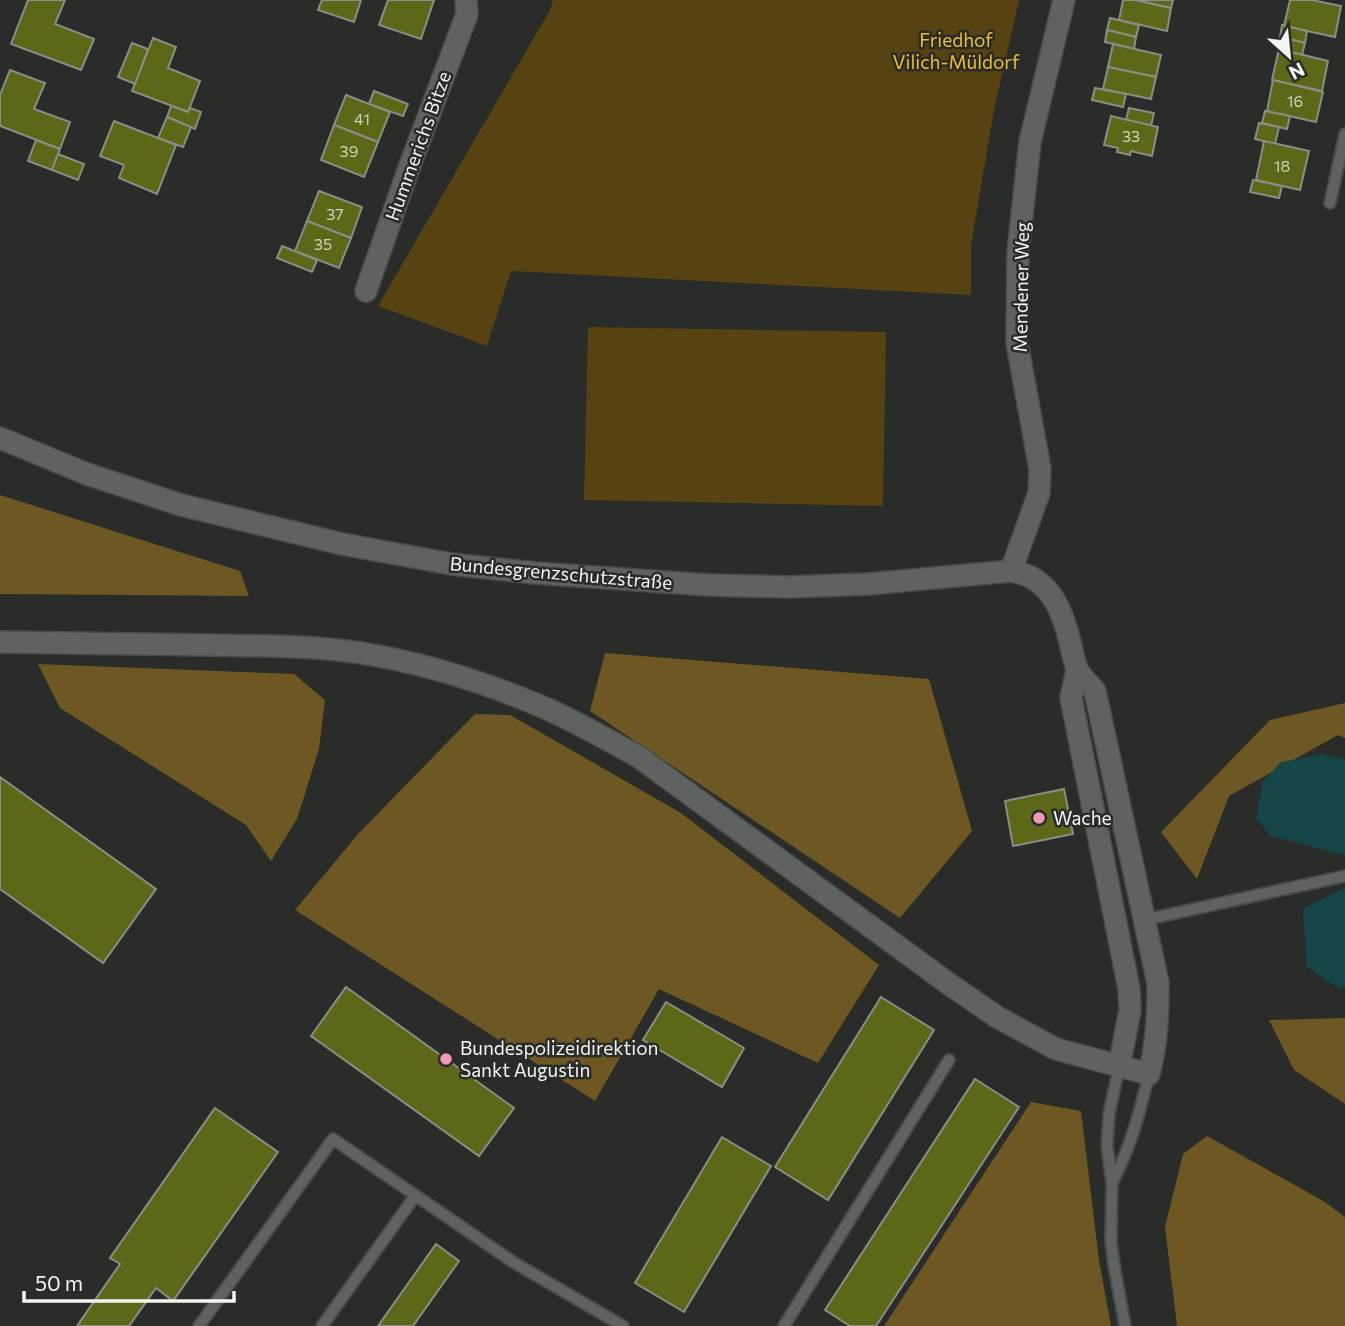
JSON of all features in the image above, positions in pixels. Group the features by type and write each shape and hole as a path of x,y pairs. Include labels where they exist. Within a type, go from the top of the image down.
{"street":[{"name":"Hummerichs Bitze","path":"366,291 467,14 466,0"},
{"name":"Mendener Weg","path":"1011,571 1039,493 1040,469 1017,343 1017,252 1030,142 1064,0"},
{"name":"Bundesgrenzschutzstraße","path":"0,438 87,474 181,505 342,544 451,564 682,584 789,587 868,584 1011,571 1034,578 1041,582 1060,611 1077,670 1071,698 1129,989 1130,1010 1119,1067"},
{"path":"0,642 286,646 334,650 423,666 516,696 546,708 639,757 997,1017 1056,1049 1149,1074"},
{"name":"Bundesgrenzschutzstraße","path":"1077,670 1095,691 1158,983 1155,1050 1149,1074"},
{"path":"1106,873 1133,868"}],"lane":[{"path":"1330,203 1345,134"},
{"path":"1144,920 1345,876"},
{"path":"784,1326 949,1060"},
{"path":"1119,1067 1109,1114 1107,1146 1112,1184 1114,1265 1125,1326"},
{"path":"1112,1184 1126,1156 1149,1074"},
{"path":"199,1326 333,1139 513,1262 623,1326"},
{"path":"322,1326 415,1196"}],"green space":[{"name":"Friedhof Vilich-Müldorf","path":"553,0 1019,0 994,110 971,245 971,295 511,271 487,346 378,306 550,10"},
{"path":"588,327 886,332 883,506 584,500"}],"shaded area":[{"path":"0,495 240,571 249,596 0,594"},
{"path":"605,653 929,679 972,831 900,918 590,711"},
{"path":"38,664 294,674 325,700 319,749 297,819 271,861 246,825 60,708"},
{"path":"1345,703 1345,738 1338,735 1229,796 1197,879 1161,832 1270,720"},
{"path":"475,714 510,715 681,813 879,965 818,1063 659,989 595,1101 295,910 358,834"},
{"path":"1345,1018 1345,1104 1294,1070 1269,1020"},
{"path":"1031,1102 1081,1111 1099,1260 1111,1326 884,1326"},
{"path":"1207,1136 1325,1202 1345,1217 1345,1326 1177,1326 1165,1227 1183,1154"}],"water":[{"path":"1323,754 1345,760 1345,855 1271,836 1256,818 1263,781 1281,762"},
{"path":"1345,888 1345,987 1338,988 1307,967 1303,909"}],"building":[{"path":"28,0 65,0 55,24 94,39 81,70 11,44"},
{"path":"322,0 361,0 354,22 318,10"},
{"path":"388,0 434,0 421,39 379,25"},
{"path":"1123,0 1136,0 1171,8 1167,31 1119,20"},
{"path":"1136,0 1173,0 1171,8"},
{"path":"1290,0 1312,0 1341,6 1335,37 1284,26"},
{"path":"1110,18 1139,25 1136,37 1107,30"},
{"path":"1282,25 1307,31 1305,43 1280,37"},
{"path":"1107,30 1136,37 1134,49 1105,42"},
{"path":"1280,37 1305,43 1302,55 1277,49"},
{"path":"153,38 176,47 168,68 200,81 188,112 132,91"},
{"path":"132,43 148,49 135,84 118,77"},
{"path":"1113,44 1161,55 1156,77 1108,67"},
{"path":"1279,49 1328,61 1322,91 1272,80"},
{"path":"1108,67 1156,77 1151,99 1103,89"},
{"path":"10,70 45,83 34,109 70,122 60,149 0,126 0,95"},
{"path":"1273,80 1323,92 1316,122 1267,111"},
{"path":"1095,88 1126,94 1123,107 1092,100"},
{"path":"374,91 408,104 403,116 369,104"},
{"path":"346,95 390,112 378,142 334,125"},
{"path":"171,106 188,112 190,108 201,112 195,129 167,117"},
{"path":"1129,108 1154,113 1151,126 1126,120"},
{"path":"1265,111 1290,116 1287,129 1262,123"},
{"path":"1111,116 1158,127 1152,156 1131,151 1130,155 1117,152 1118,148 1104,145"},
{"path":"167,117 191,127 183,147 158,138"},
{"path":"114,121 176,145 157,194 119,178 124,165 100,156"},
{"path":"1259,123 1279,127 1275,144 1255,139"},
{"path":"334,125 378,142 364,177 321,160"},
{"path":"36,140 60,149 52,170 28,161"},
{"path":"1264,141 1309,151 1300,190 1256,180"},
{"path":"58,154 84,164 78,180 52,170"},
{"path":"1253,180 1282,186 1279,198 1250,192"},
{"path":"319,191 362,207 351,238 307,221"},
{"path":"307,221 351,238 339,268 295,251"},
{"path":"282,246 317,260 312,272 277,258"},
{"path":"0,777 156,889 103,963 0,889"},
{"name":"Wache","path":"1064,789 1073,834 1013,846 1005,801"},
{"path":"346,987 514,1108 479,1156 311,1036"},
{"path":"881,997 934,1030 828,1200 775,1167"},
{"path":"666,1002 744,1048 722,1087 643,1040"},
{"path":"975,1079 1019,1107 876,1326 850,1326 825,1310"},
{"path":"215,1108 278,1152 173,1301 156,1288 129,1326 77,1326 120,1264 110,1258"},
{"path":"722,1137 771,1166 684,1312 635,1283"},
{"path":"436,1244 459,1261 413,1326 378,1326"}],"place":[{"name":"Wache","path":"1039,818"},
{"name":"Bundespolizeidirektion Sankt Augustin","path":"446,1059"}]}
